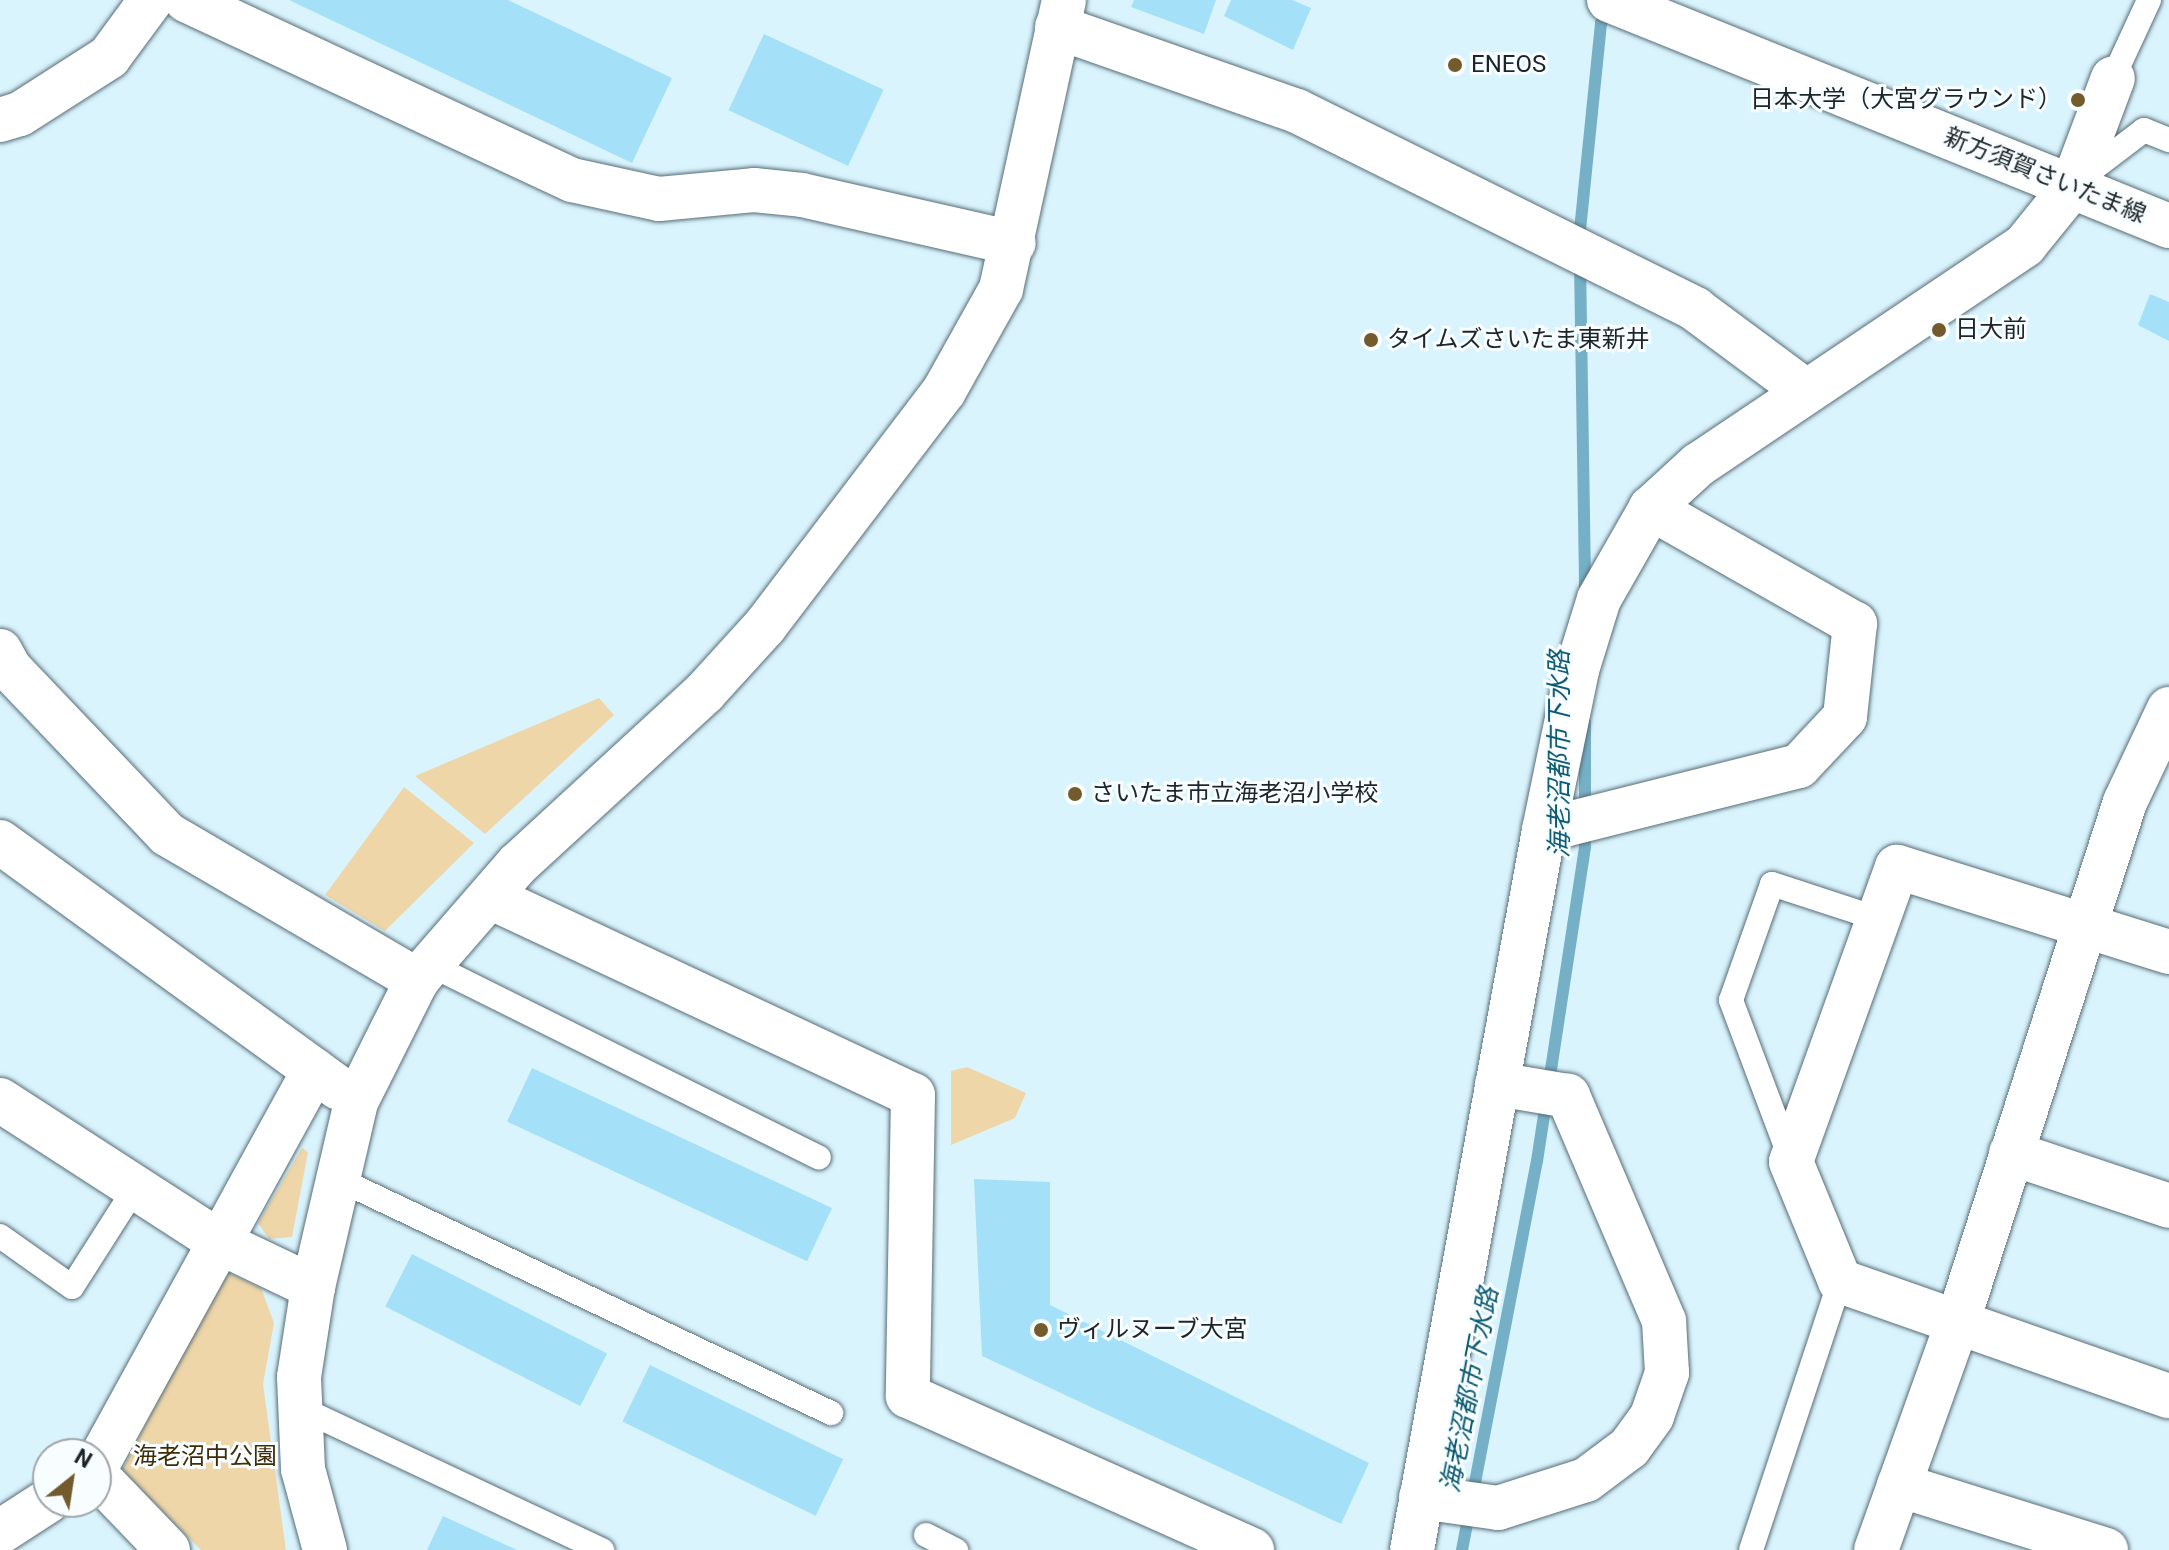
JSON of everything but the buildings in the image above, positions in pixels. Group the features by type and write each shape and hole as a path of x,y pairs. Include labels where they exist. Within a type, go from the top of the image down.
{"street":[{"path":"0,120 20,114 109,57 151,0"},
{"path":"186,0 572,180 659,199 754,190 802,195 1014,243"},
{"name":"新方須賀さいたま線","path":"1609,0 2169,226"},
{"path":"325,1550 303,1469 299,1377 313,1287 356,1102 424,972 518,864 705,692 820,558 944,391 984,326 1014,243 1060,13 1297,111 1695,309 1804,390"},
{"path":"1412,1550 1544,830 1577,670 1599,599 1651,508 1698,465 1804,390 2025,245 2072,187 2113,78"},
{"path":"1544,830 1799,766 1845,717 1855,624 1651,508"},
{"path":"0,651 10,669 167,834 424,972"},
{"path":"1876,1550 1957,1324 2089,924 2125,802 2169,709"},
{"path":"0,842 356,1102"},
{"path":"2169,952 2089,924 1897,867 1791,1162 1840,1281 2169,1396"},
{"path":"490,897 913,1095 908,1396 1252,1550"},
{"path":"112,1439 223,1244 314,1070"},
{"path":"1421,1497 1498,1508 1586,1480 1629,1448 1652,1416 1667,1373 1664,1321 1568,1096 1497,1084"},
{"path":"0,1100 223,1244 313,1287"},
{"path":"2011,1153 2169,1206"},
{"path":"1899,1485 2106,1550"},
{"path":"112,1492 168,1550"},
{"path":"0,1532 32,1511"}],"lane":[{"path":"2113,78 2149,0"},
{"path":"2072,187 2144,130 2169,140"},
{"path":"1791,1162 1731,1000 1772,884 1879,919"},
{"path":"424,972 819,1158"},
{"path":"338,1179 831,1413"},
{"path":"0,1236 72,1287 135,1188"},
{"path":"1751,1550 1840,1281"},
{"path":"300,1408 602,1550"},
{"path":"926,1535 956,1550"}],"green space":[{"path":"599,698 614,715 485,834 415,776"},
{"path":"404,787 474,843 385,931 325,895"},
{"path":"967,1067 1026,1093 1015,1118 951,1145 951,1071"},
{"path":"302,1148 308,1152 292,1237 269,1239 258,1223"},
{"name":"海老沼中公園","path":"224,1271 261,1288 274,1323 263,1384 286,1550 201,1550 122,1470"}],"waterway":[{"name":"海老沼都市下水路","path":"1579,240 1601,23 1609,10"},
{"name":"海老沼都市下水路","path":"1580,262 1585,596"},
{"name":"海老沼都市下水路","path":"1462,1550 1537,1161 1585,847 1585,722"}],"place":[{"name":"ENEOS","path":"1455,65"},
{"name":"日本大学（大宮グラウンド）","path":"2078,100"},
{"name":"日大前","path":"1939,330"},
{"name":"タイムズさいたま東新井","path":"1371,340"},
{"name":"さいたま市立海老沼小学校","path":"1075,794"},
{"name":"ヴィルヌーブ大宮","path":"1041,1330"}]}
